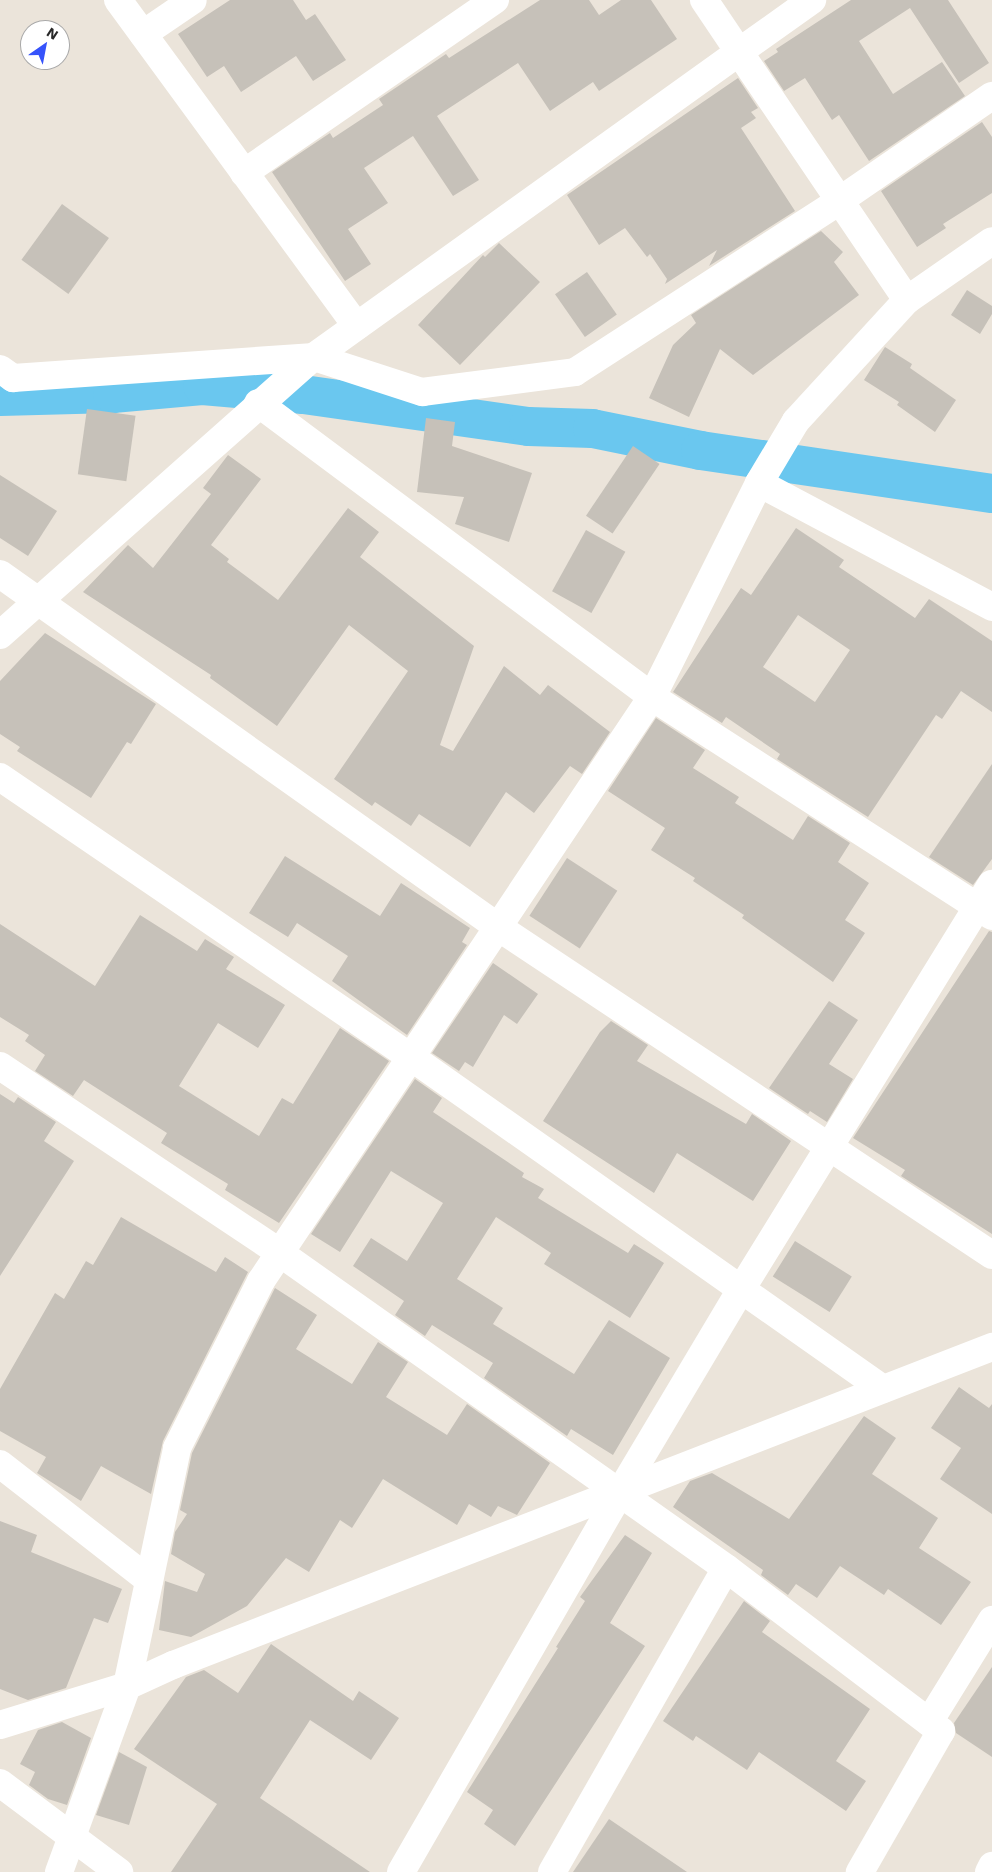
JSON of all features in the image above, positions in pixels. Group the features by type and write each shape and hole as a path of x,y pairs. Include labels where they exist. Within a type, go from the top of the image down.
{"street":[{"path":"118,0 356,326"},
{"path":"143,34 193,0"},
{"path":"244,174 495,0"},
{"path":"704,0 907,300"},
{"path":"0,635 259,402 313,358 812,0"},
{"path":"0,369 13,378 313,358 422,392 575,372 839,201 992,96"},
{"path":"58,1872 127,1686 177,1448 261,1281 652,697 760,482 796,421 907,300 992,241"},
{"path":"259,402 652,697 987,902 829,1147 742,1288 619,1494 401,1872"},
{"path":"760,482 992,606"},
{"path":"0,574 498,927 992,1255"},
{"path":"0,777 411,1057 883,1389"},
{"path":"0,1066 280,1253 726,1568 941,1731 860,1872"},
{"path":"0,1726 127,1686 173,1664 619,1494 992,1346"},
{"path":"0,1464 149,1580"},
{"path":"552,1872 726,1568"},
{"path":"929,1722 992,1620"},
{"path":"0,1783 119,1872"},
{"path":"989,1872 992,1866"}],"building":[{"path":"230,0 293,0 306,20 315,14 346,60 313,81 296,56 241,92 224,66 207,77 178,34"},
{"path":"540,0 589,0 599,15 621,0 651,0 677,39 599,91 593,82 550,111 518,63 437,116 479,180 453,196 413,136 364,168 388,203 348,229 371,264 345,281 272,172 330,133 333,138 383,105 379,99 446,54 449,58"},
{"path":"851,0 948,0 989,63 959,83 910,8 859,41 893,94 942,62 965,96 869,161 839,115 832,120 805,78 784,91 764,61 778,52 776,49"},
{"path":"738,78 758,108 751,112 756,118 741,128 795,211 709,266 717,250 665,284 667,279 650,254 647,257 625,228 599,245 567,195"},
{"path":"982,122 992,137 992,193 943,224 946,228 917,247 881,191"},
{"path":"62,204 109,238 68,294 21,260"},
{"path":"821,231 843,252 834,262 859,295 753,375 720,349 689,417 649,398 673,345 696,323 691,315"},
{"path":"499,243 540,282 460,365 418,325 483,255 485,257"},
{"path":"587,272 617,315 585,337 555,294"},
{"path":"967,290 992,306 992,314 980,334 951,315"},
{"path":"885,347 912,364 910,368 956,400 935,432 897,405 899,402 864,380"},
{"path":"87,409 136,416 126,481 78,474"},
{"path":"426,418 455,422 452,446 532,473 509,542 455,524 464,497 417,492"},
{"path":"633,446 660,464 613,534 586,516"},
{"path":"228,455 261,479 211,545 229,559 227,562 278,600 348,508 379,532 360,557 474,646 440,745 453,751 504,666 540,695 548,685 610,732 582,774 570,766 534,813 506,792 470,847 419,814 411,826 375,802 372,806 334,779 408,671 349,625 277,726 210,678 211,675 83,592 128,545 153,568 211,494 203,488"},
{"path":"0,475 57,511 28,556 0,538"},
{"path":"796,528 844,560 839,567 915,618 929,599 992,641 992,712 961,691 942,719 936,715 868,817 777,759 780,754 726,717 722,723 673,692 741,588 751,595","holes":["798,615 850,650 815,702 763,667"]},
{"path":"586,530 625,552 591,613 552,591"},
{"path":"45,633 156,704 131,744 127,742 91,798 17,751 20,747 0,734 0,681"},
{"path":"656,718 705,750 693,768 739,797 735,803 793,840 808,816 850,843 838,862 869,883 845,920 865,933 833,982 742,918 744,915 693,881 695,878 651,850 665,828 608,791"},
{"path":"992,764 992,859 973,885 929,857"},
{"path":"285,856 380,916 401,883 470,928 462,942 467,945 407,1035 332,981 348,956 297,923 288,937 249,913"},
{"path":"567,858 617,891 580,949 529,916"},
{"path":"140,915 197,951 205,939 234,957 226,969 285,1005 258,1048 218,1023 179,1086 259,1136 282,1098 293,1104 340,1028 389,1061 279,1223 225,1190 228,1184 161,1143 167,1133 84,1080 73,1096 35,1071 45,1055 25,1041 29,1035 0,1017 0,924 95,986"},
{"path":"989,931 992,932 992,1234 901,1176 905,1170 853,1138"},
{"path":"493,963 538,994 517,1024 504,1015 473,1067 465,1062 459,1071 432,1053"},
{"path":"829,1001 858,1020 829,1064 853,1079 827,1122 810,1111 808,1114 769,1088"},
{"path":"611,1021 648,1045 637,1061 746,1124 752,1114 791,1141 753,1201 677,1153 654,1193 543,1121 600,1032"},
{"path":"415,1079 442,1098 433,1112 524,1173 522,1177 544,1189 538,1198 628,1253 634,1244 664,1263 630,1318 544,1264 551,1253 496,1217 457,1279 503,1308 493,1324 574,1374 609,1320 670,1358 613,1455 571,1429 567,1436 484,1378 493,1363 432,1325 425,1336 395,1315 404,1301 353,1266 371,1238 407,1261 443,1203 391,1171 340,1252 311,1234"},
{"path":"0,1094 14,1103 18,1097 56,1122 44,1141 74,1161 0,1276"},
{"path":"121,1217 216,1272 225,1257 248,1272 163,1441 151,1494 101,1466 81,1501 37,1473 46,1457 0,1431 0,1389 55,1293 64,1299 86,1261 93,1265"},
{"path":"795,1241 852,1277 830,1312 773,1277"},
{"path":"275,1288 317,1315 296,1349 352,1384 378,1342 408,1362 386,1397 447,1435 467,1404 550,1463 517,1515 498,1506 491,1517 469,1504 457,1525 383,1479 352,1528 340,1520 309,1572 286,1558 247,1606 191,1637 159,1630 165,1581 197,1592 205,1574 171,1554 175,1532 187,1514 180,1510 192,1453"},
{"path":"959,1387 989,1408 992,1404 992,1514 940,1479 961,1448 931,1428"},
{"path":"864,1416 896,1438 872,1474 938,1518 919,1548 971,1582 941,1625 888,1589 884,1595 840,1566 817,1598 796,1584 788,1595 761,1575 763,1570 673,1507 690,1481 712,1473 789,1519"},
{"path":"0,1521 37,1535 31,1552 122,1589 108,1623 94,1618 66,1688 28,1700 0,1689"},
{"path":"625,1535 652,1553 610,1623 645,1646 515,1846 484,1824 493,1810 467,1792 558,1648 556,1647 585,1601 580,1597"},
{"path":"744,1601 770,1621 762,1632 870,1709 836,1761 866,1781 846,1811 759,1752 747,1770 696,1736 693,1741 663,1721"},
{"path":"271,1644 353,1701 359,1691 399,1718 371,1760 310,1720 260,1798 370,1872 171,1872 217,1804 134,1749 186,1677 204,1670 238,1693"},
{"path":"992,1667 992,1757 956,1733 954,1723"},
{"path":"62,1722 91,1738 67,1805 48,1799 29,1785 35,1772 20,1764 38,1730"},
{"path":"119,1752 147,1767 129,1825 96,1815"},
{"path":"609,1819 687,1872 573,1872"}],"waterway":[{"path":"0,396 112,393 202,385 303,394 528,426 592,428 700,450 992,493"}]}
